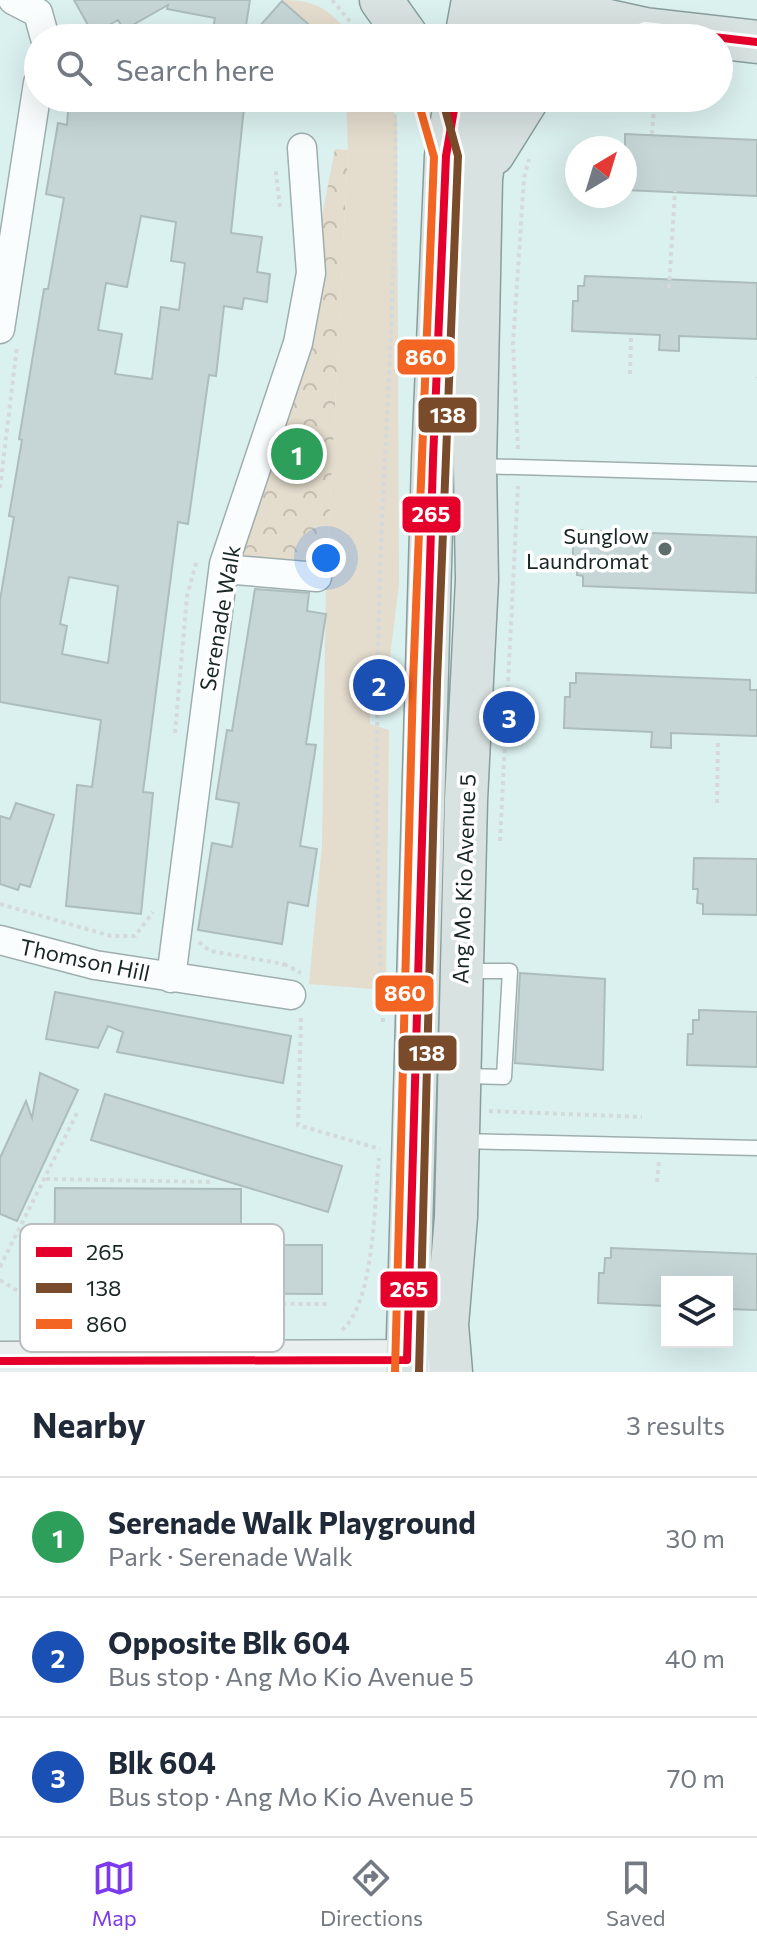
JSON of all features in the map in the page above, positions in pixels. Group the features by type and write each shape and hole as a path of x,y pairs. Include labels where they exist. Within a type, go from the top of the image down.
{"main road":[{"path":"381,0 398,24"},
{"path":"469,24 473,0"},
{"path":"504,24 510,0 598,24"},
{"path":"733,40 757,42"},
{"path":"434,112 446,156"},
{"name":"Ang Mo Kio Avenue 5","path":"407,1366 425,682 446,156 454,112"},
{"name":"Ang Mo Kio Avenue 5","path":"450,1365 447,1325 456,1217 461,971 477,580 475,466 481,179 490,112"},
{"path":"481,179 518,112"},
{"path":"0,1361 145,1366 450,1365"},
{"path":"0,1361 17,1372"}],"street":[{"path":"13,0 38,13 41,24"},
{"path":"0,329 6,242 32,112"},
{"name":"Serenade Walk","path":"171,978 224,569 298,343 311,273 302,148"},
{"path":"224,569 317,577"},
{"name":"Thomson Hill","path":"0,940 95,965 171,978"},
{"path":"171,978 293,997"}],"lane":[{"path":"475,466 757,474"},
{"path":"458,1140 757,1148"}],"path":[{"path":"332,0 352,24"},
{"path":"383,1033 375,878 379,609 397,229 394,112"},
{"path":"652,134 654,112"},
{"path":"669,288 675,191"},
{"path":"630,374 631,337"},
{"path":"717,803 718,739"},
{"path":"196,941 210,951 301,970 293,997"},
{"path":"284,964 293,997 298,1125 380,1149"},
{"path":"22,1224 78,1111"},
{"path":"486,1111 642,1117"},
{"path":"341,1330 350,1323 366,1282 382,1135"},
{"path":"657,1182 658,1167"},
{"path":"46,1179 214,1182"},
{"path":"0,1267 20,1229"},
{"path":"0,1280 20,1292"},
{"path":"284,1304 329,1304"}],"green space":[{"path":"281,0 305,2 322,8 341,24 308,24"},
{"path":"347,112 394,112 397,119 399,585 389,665 370,665 370,724 389,730 386,990 309,984 322,845 326,583 348,150"},
{"path":"335,149 348,150 326,583 225,564 311,273"}],"building":[{"path":"74,0 250,0 246,24 214,24 215,18 167,9 168,5 135,24 120,24 118,20 111,24 87,24"},
{"path":"282,1 308,24 261,24"},
{"path":"68,112 244,112 231,233 262,237 257,272 270,274 267,302 244,298 242,309 224,306 216,376 209,375 188,524 178,522 143,792 153,793 141,914 66,906 77,785 92,787 101,720 0,702 0,600 14,517 9,516 44,289 48,289 64,198 46,194 58,123 67,125","holes":["141,216 176,222 171,261 185,263 179,310 161,307 152,379 115,374 122,334 98,330 106,283 127,287","69,577 118,586 108,663 62,654 67,626 60,624"]},
{"path":"625,134 757,140 757,196 637,191 637,136"},
{"path":"585,276 757,283 757,339 679,336 679,351 659,350 660,335 572,331 573,301 578,301 578,286 584,286"},
{"name":"Sunglow Laundromat","path":"573,530 757,537 756,593 583,586 583,576 577,575 577,561 573,560"},
{"path":"255,589 309,593 307,611 326,614 306,744 316,745 300,846 317,849 308,906 288,902 282,944 198,930 212,843 232,847 239,803 216,799 227,730 232,731"},
{"path":"576,673 750,680 750,690 757,690 757,736 671,733 671,748 651,747 652,732 564,728 565,697 570,697 570,683 576,683"},
{"path":"16,803 54,815 30,887 20,884 18,890 0,884 0,816 10,819"},
{"path":"694,858 757,859 757,915 703,914 703,904 697,903 698,889 693,889"},
{"path":"520,973 605,979 603,1070 515,1063"},
{"path":"55,992 291,1036 283,1083 117,1052 123,1032 108,1026 98,1048 46,1039"},
{"path":"699,1010 757,1012 757,1067 687,1065 688,1034 693,1034 693,1020 699,1020"},
{"path":"40,1073 78,1090 17,1221 0,1214 0,1158 26,1101 32,1118"},
{"path":"105,1094 342,1166 328,1212 91,1140"},
{"path":"55,1188 241,1189 241,1224 55,1224"},
{"path":"284,1245 322,1245 322,1294 284,1294"},
{"path":"611,1248 757,1254 757,1310 733,1309 733,1276 661,1276 661,1306 598,1303 599,1273 604,1273 605,1258 611,1258"}],"transit line":[{"name":"265","path":"733,39 757,42"},
{"name":"860","path":"395,1372 413,682 434,157 421,112"},
{"name":"138","path":"419,1372 437,682 458,156 446,112"},
{"name":"265","path":"0,1361 407,1360 433,460 446,156 454,112"}],"place":[{"name":"Serenade Walk Playground","path":"297,454"},
{"name":"Sunglow Laundromat","path":"665,549"},
{"name":"Opposite Blk 604","path":"379,685"},
{"name":"Blk 604","path":"509,717"}]}
